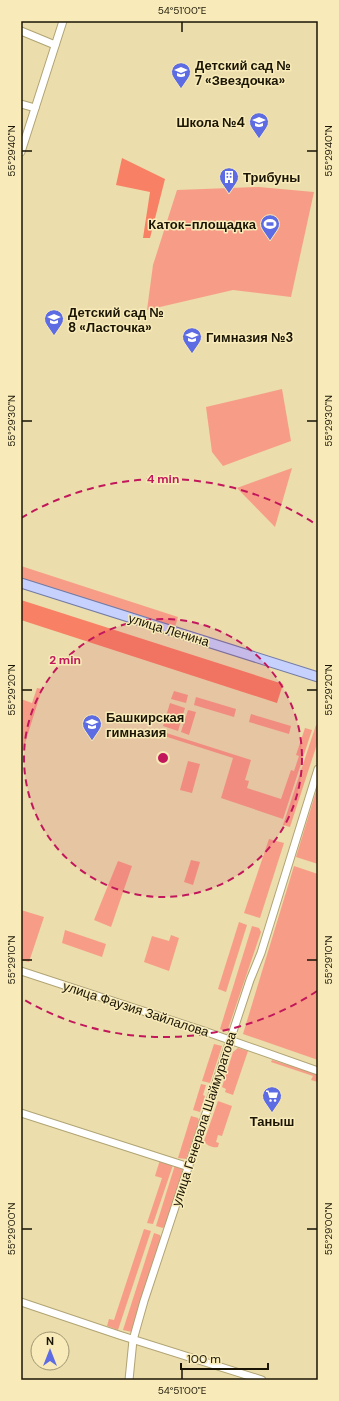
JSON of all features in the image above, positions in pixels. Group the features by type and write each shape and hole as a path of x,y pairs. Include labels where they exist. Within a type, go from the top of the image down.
{"main road":[{"name":"улица Ленина","path":"21,583 318,677"}],"street":[{"path":"21,152 63,21"},
{"path":"21,31 55,45"},
{"path":"21,104 35,108"},
{"name":"улица Генерала Шаймуратова","path":"129,1380 133,1340 144,1301 230,1041 261,953 318,769"},
{"name":"улица Фаузия Зайлалова","path":"21,971 318,1071"},
{"path":"21,1112 189,1167"},
{"path":"21,1302 133,1340 262,1380"}],"shaded area":[{"path":"122,158 165,179 150,238 143,238 150,192 116,185"},
{"path":"259,187 314,192 291,297 233,290 147,310 153,265 177,190"},
{"path":"282,389 291,441 223,466 212,452 206,407"},
{"path":"292,468 275,527 237,488"},
{"path":"21,566 178,617 175,627 21,578"},
{"path":"21,600 283,684 277,703 21,620"},
{"path":"37,688 42,689 21,756 21,699 32,703"},
{"path":"174,691 188,695 186,703 171,699"},
{"path":"196,697 236,709 234,717 194,705"},
{"path":"170,703 185,708 178,731 163,726"},
{"path":"188,710 196,712 189,735 181,732"},
{"path":"251,714 291,726 289,734 249,722"},
{"path":"316,725 318,725 318,741 290,827 283,825"},
{"path":"305,728 312,730 283,819 221,798 233,758 158,734 160,731 251,760 245,780 249,781 247,788 281,799 291,770 294,771 299,756 296,755"},
{"path":"188,761 200,764 192,793 180,790"},
{"path":"318,785 318,864 296,857"},
{"path":"269,839 284,843 260,918 244,913"},
{"path":"191,860 200,862 193,885 184,882"},
{"path":"118,861 132,866 111,927 94,920"},
{"path":"294,866 318,874 318,1060 243,1034"},
{"path":"21,910 44,917 29,962 21,960"},
{"path":"239,922 247,925 226,992 218,989"},
{"path":"252,926 259,928 261,932 228,1029 224,1031 220,1029"},
{"path":"65,930 106,944 102,957 62,943"},
{"path":"171,935 179,938 169,971 144,962 152,936 169,941"},
{"path":"214,1044 222,1046 210,1083 202,1081"},
{"path":"238,1048 248,1051 233,1095 225,1092 226,1089 222,1087 233,1052"},
{"path":"272,1060 318,1074 318,1082 311,1080 313,1076 271,1062"},
{"path":"201,1084 206,1085 203,1095 205,1096 200,1112 193,1110"},
{"path":"218,1101 232,1106 222,1136 218,1135 216,1142 219,1143 218,1147 214,1147 208,1145 204,1141"},
{"path":"191,1116 198,1118 199,1121 186,1159 178,1158"},
{"path":"160,1160 173,1165 153,1224 147,1223 162,1178 155,1176"},
{"path":"175,1165 182,1167 183,1170 165,1226 163,1228 156,1226"},
{"path":"144,1229 151,1231 118,1330 107,1326 109,1319 114,1320"},
{"path":"154,1233 160,1235 161,1238 132,1332 123,1330"}],"place":[{"name":"Детский сад № 7 «Звездочка»","path":"181,89"},
{"name":"Школа №4","path":"259,139"},
{"name":"Трибуны","path":"229,194"},
{"name":"Каток-площадка","path":"270,241"},
{"name":"Детский сад № 8 «Ласточка»","path":"54,336"},
{"name":"Гимназия №3","path":"192,354"},
{"name":"Башкирская гимназия","path":"92,741"},
{"name":"Таныш","path":"272,1113"}]}
